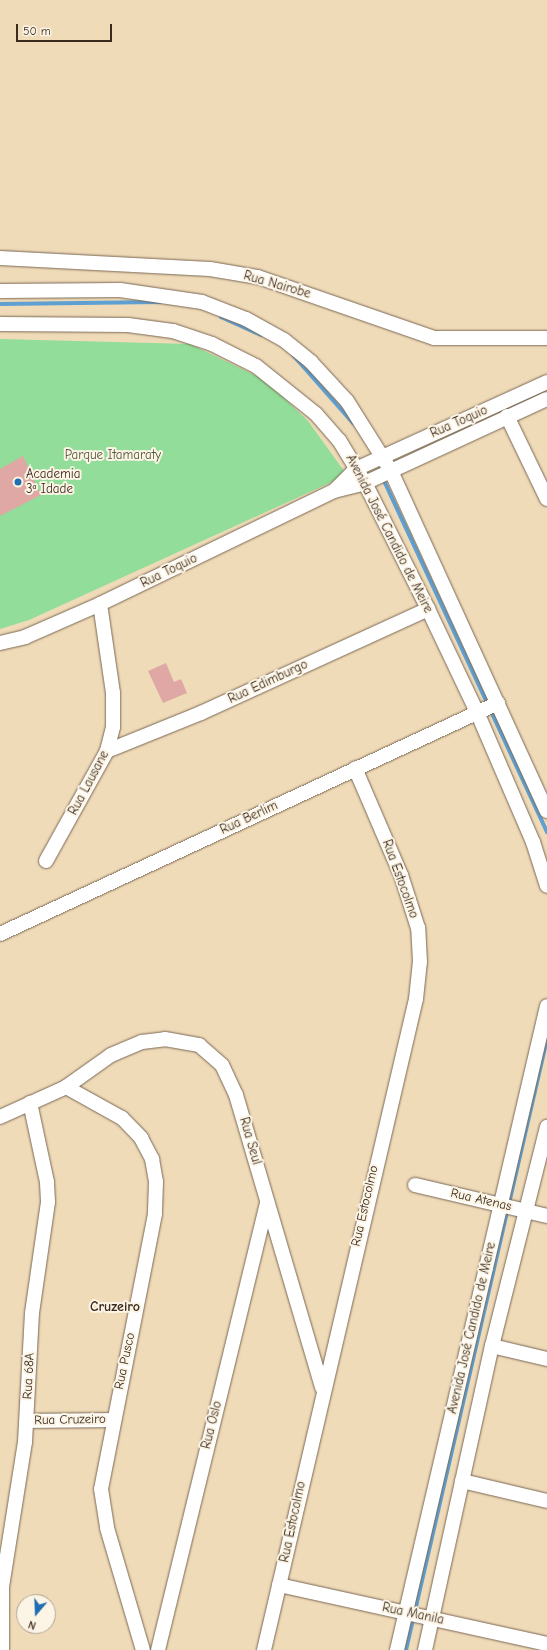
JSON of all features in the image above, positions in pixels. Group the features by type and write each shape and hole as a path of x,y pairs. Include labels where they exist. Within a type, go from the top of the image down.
{"street":[{"name":"Rua Nairobe","path":"0,258 224,271 266,279 434,338 547,338"},
{"name":"Avenida José Candido de Meire","path":"0,291 120,290 202,302 246,319 284,340 333,383 391,471 487,708 547,886"},
{"name":"Avenida José Candido de Meire","path":"0,324 128,325 173,331 212,344 256,366 286,387 339,440 365,483 428,609 547,811"},
{"name":"Rua Toquio","path":"334,491 356,470 382,456 547,382"},
{"name":"Rua Toquio","path":"0,643 25,637 100,604 334,491 365,483 507,416 547,399"},
{"path":"507,416 547,500"},
{"name":"Rua Lausane","path":"46,862 107,751 113,727 114,693 100,604"},
{"name":"Rua Edimburgo","path":"107,751 201,713 428,609"},
{"name":"Rua Berlim","path":"0,934 487,708"},
{"name":"Rua Estocolmo","path":"264,1650 323,1388 416,999 420,962 418,928 401,875 355,768"},
{"name":"Avenida José Candido de Meire","path":"397,1650 420,1616 462,1481 492,1346 513,1207 547,1006"},
{"name":"Rua Seul","path":"66,1087 111,1055 142,1042 165,1039 199,1045 222,1065 236,1095 323,1388"},
{"path":"0,1117 66,1087"},
{"name":"Rua Pusco","path":"66,1087 122,1118 141,1138 152,1159 156,1182 155,1214 112,1420 101,1489 103,1510 144,1650"},
{"name":"Rua 68A","path":"2,1650 1,1588 27,1421 32,1313 48,1202 47,1182 30,1103"},
{"name":"Avenida José Candido de Meire","path":"425,1650 420,1616 513,1207 547,1127"},
{"name":"Rua Atenas","path":"415,1184 547,1216"},
{"name":"Rua Oslo","path":"158,1650 267,1201"},
{"path":"492,1346 547,1359"},
{"name":"Rua Cruzeiro","path":"27,1421 112,1420"},
{"path":"462,1481 547,1501"},
{"name":"Rua Manila","path":"279,1585 547,1644"}],"green space":[{"name":"Parque Itamaraty","path":"0,339 190,344 265,380 308,421 347,475 29,620 0,629"}],"building":[{"name":"Academia 3ª Idade","path":"23,456 41,495 0,516 0,469"},
{"path":"166,663 174,682 181,679 187,693 163,703 148,671"}],"waterway":[{"path":"0,304 160,302"},
{"path":"221,317 261,335"},
{"path":"293,355 353,423"},
{"path":"385,483 547,832"},
{"path":"406,1650 547,1039"}],"place":[{"name":"Academia 3ª Idade","path":"18,482"}],"district":[{"name":"Cruzeiro","path":"115,1307"}]}
